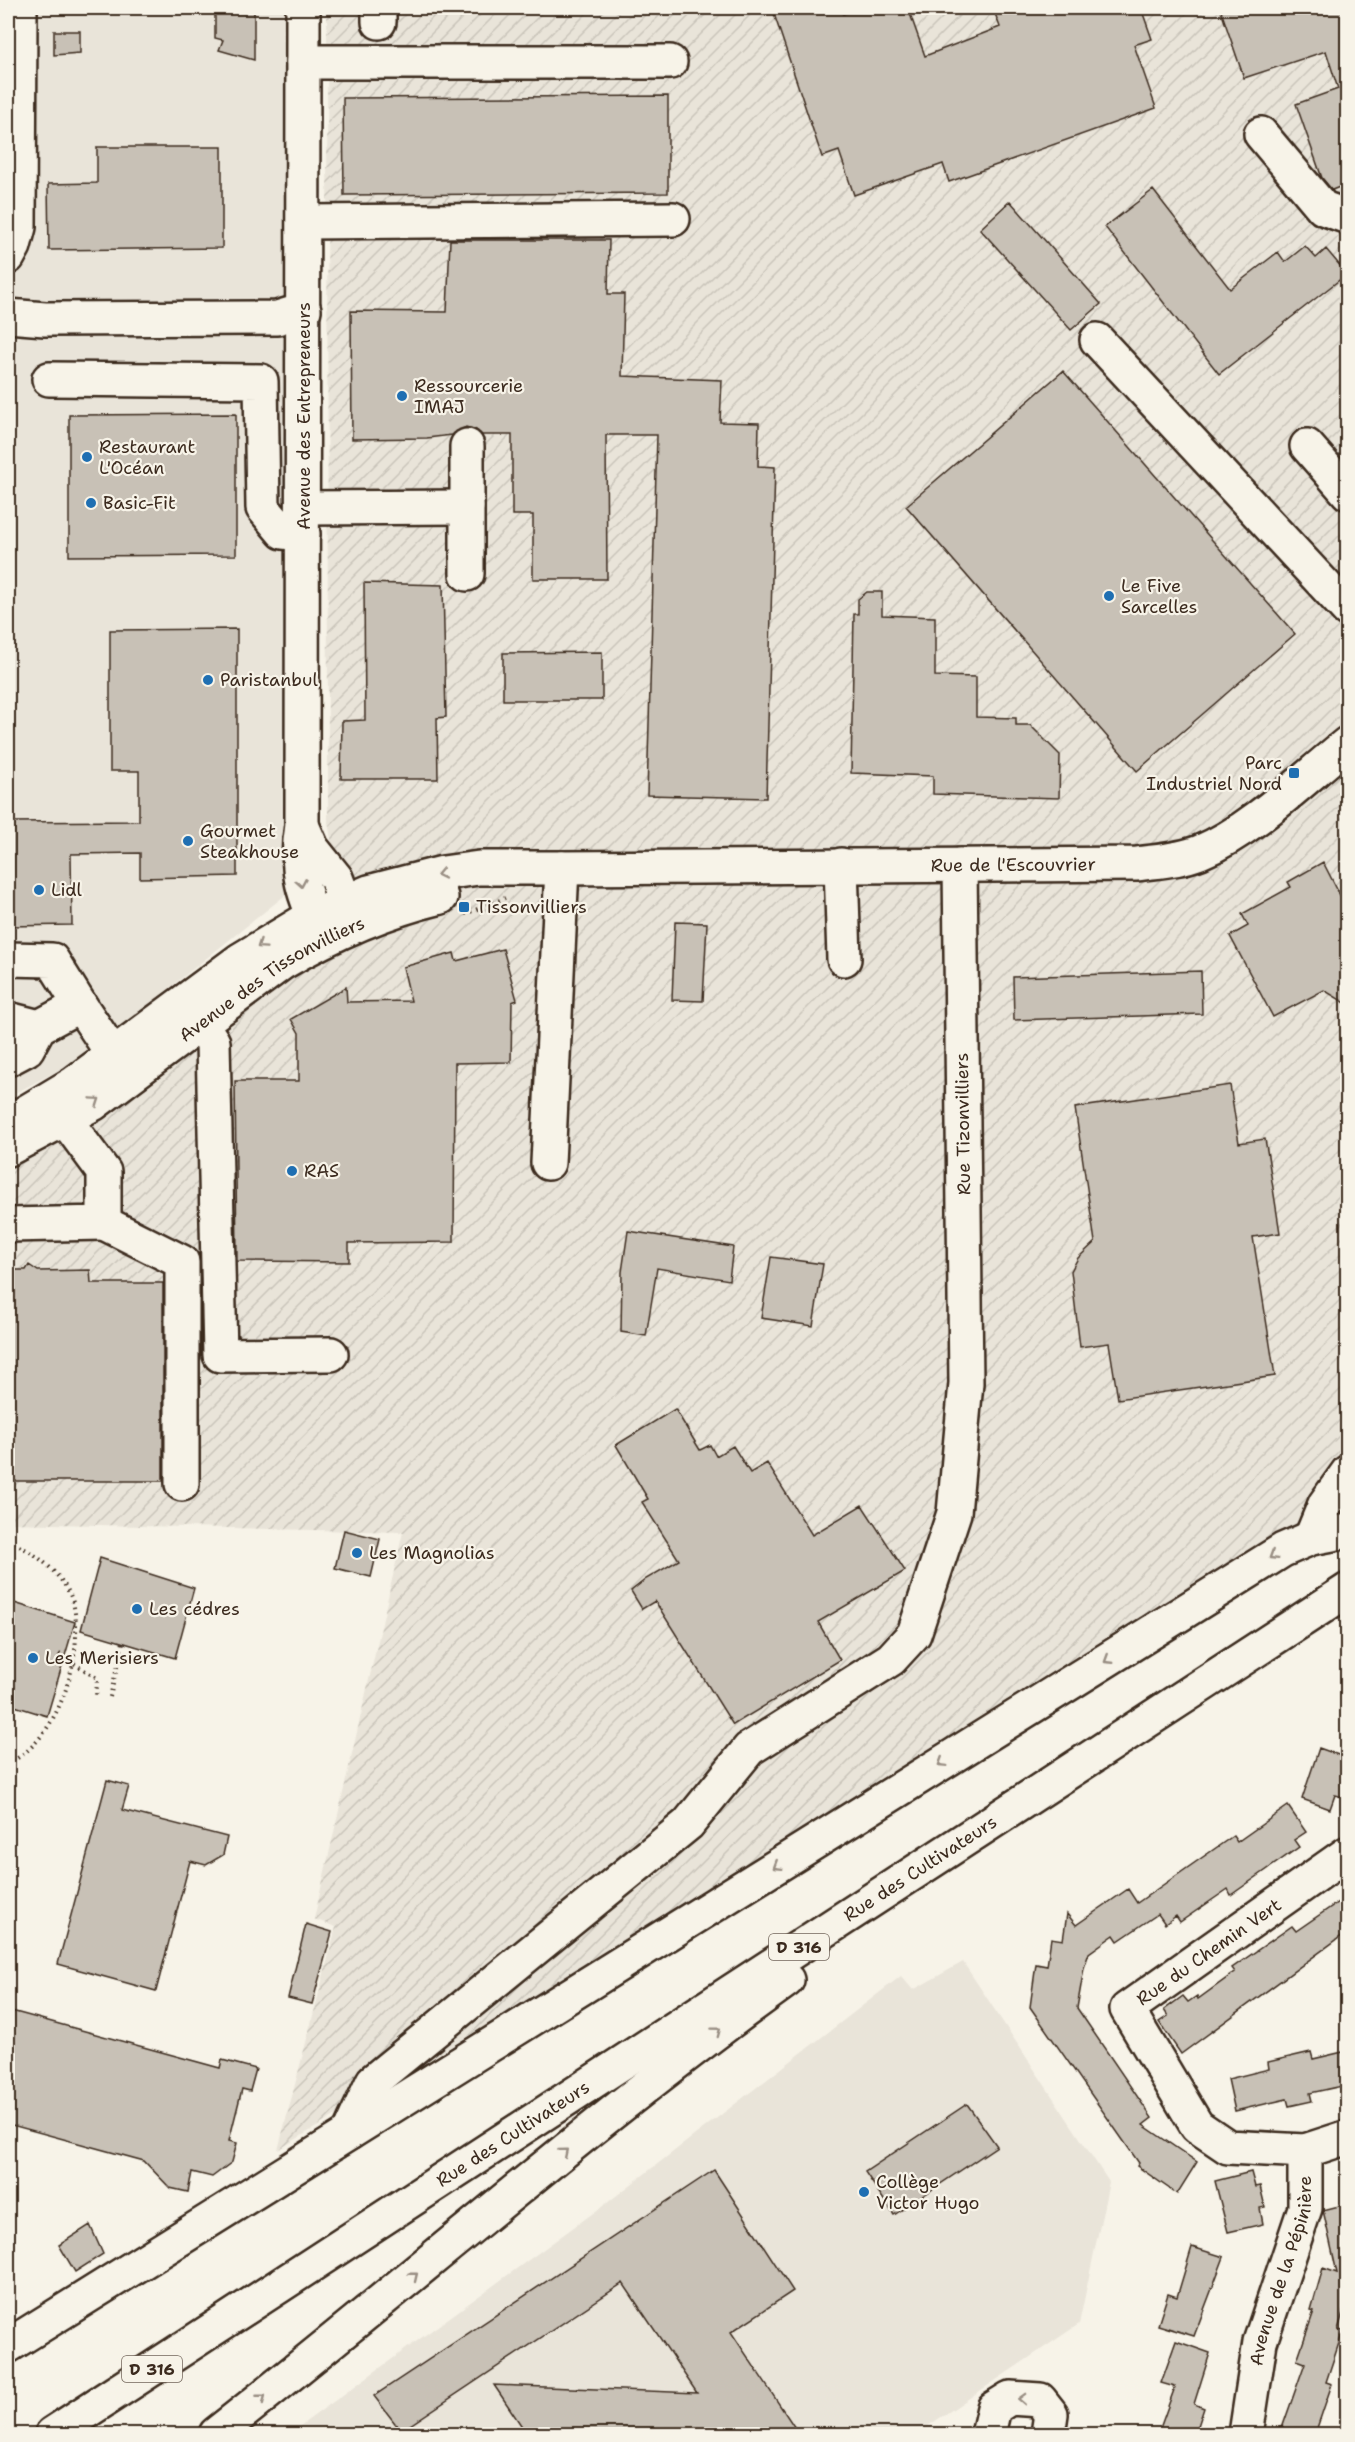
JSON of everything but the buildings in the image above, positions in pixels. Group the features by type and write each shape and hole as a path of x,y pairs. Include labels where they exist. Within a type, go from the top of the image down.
{"street":[{"path":"8,257 14,246 19,227 20,8"},
{"name":"Avenue des Entrepreneurs","path":"303,8 304,521 302,825 299,855 300,884 318,927"},
{"path":"303,62 670,62"},
{"path":"1261,134 1323,208 1347,217"},
{"path":"304,222 673,219"},
{"path":"8,316 45,319 277,318 304,310"},
{"path":"1097,340 1347,610"},
{"path":"49,379 261,381 262,508 283,532 304,521 467,507"},
{"path":"467,446 467,574"},
{"path":"1307,446 1347,493"},
{"name":"Rue de l'Escouvrier","path":"641,866 1137,864 1185,857 1226,838 1255,818 1347,743"},
{"name":"Avenue des Entrepreneurs","path":"302,825 312,849 336,878 349,913"},
{"path":"841,865 844,960"},
{"name":"Rue Tizonvilliers","path":"349,2133 373,2080 688,1824 749,1749 891,1659 914,1634 954,1513 966,1383 960,865"},
{"name":"Avenue des Tissonvilliers","path":"8,1149 194,1012 282,963 318,927 349,913 401,907 562,868 641,866"},
{"path":"549,1163 562,868"},
{"path":"8,959 52,960 121,1066"},
{"path":"8,1059 27,1049 39,1027 80,1005"},
{"path":"194,1012 213,1042 220,1355 331,1354"},
{"path":"8,1019 39,1027"},
{"path":"58,1110 104,1172 105,1223"},
{"name":"Avenue des Tissonvilliers","path":"8,1123 58,1110"},
{"path":"8,1225 105,1223 182,1262 182,1484"},
{"path":"1311,1538 1325,1504 1347,1472"},
{"path":"8,2346 1273,1556 1311,1538 1347,1531"},
{"path":"216,2434 416,2275 569,2147 761,1998 856,1929 1346,1591"},
{"name":"Rue des Cultivateurs","path":"52,2434 1346,1591"},
{"name":"Rue du Chemin Vert","path":"1305,2151 1228,2146 1197,2126 1127,2009 1347,1853"},
{"name":"Avenue de la Pépinière","path":"1246,2434 1260,2342 1305,2208 1305,2151 1347,2137"},
{"path":"988,2434 994,2408 1010,2398 1040,2400 1051,2414 1048,2434"}],"path":[{"path":"8,1542 17,1544 42,1561 66,1588 75,1614 75,1662 54,1718 41,1737 8,1763"},
{"path":"110,1697 123,1642"},
{"path":"59,1654 97,1678 96,1698"}],"shaded area":[{"path":"8,8 289,8 291,875 288,893 83,1057 8,1097"},
{"path":"327,8 1347,8 1347,1508 278,2150 336,1927 314,1919 403,1532 8,1523 8,1168 50,1149 249,1001 349,942 328,822"},
{"name":"Collège Victor Hugo","path":"963,1962 1109,2182 1079,2324 916,2434 301,2434 300,2426 607,2203 901,1976 913,1990"}],"place":[{"name":"Ressourcerie IMAJ","path":"402,396"},
{"name":"Restaurant L'Océan","path":"87,457"},
{"name":"Basic-Fit","path":"91,503"},
{"name":"Le Five Sarcelles","path":"1109,596"},
{"name":"Paristanbul","path":"208,680"},
{"name":"Parc Industriel Nord","path":"1294,773"},
{"name":"Gourmet Steakhouse","path":"188,841"},
{"name":"Lidl","path":"39,890"},
{"name":"Tissonvilliers","path":"464,907"},
{"name":"RAS","path":"292,1171"},
{"name":"Les Magnolias","path":"357,1553"},
{"name":"Les cédres","path":"137,1609"},
{"name":"Les Merisiers","path":"33,1658"},
{"name":"Collège Victor Hugo","path":"864,2192"}]}
